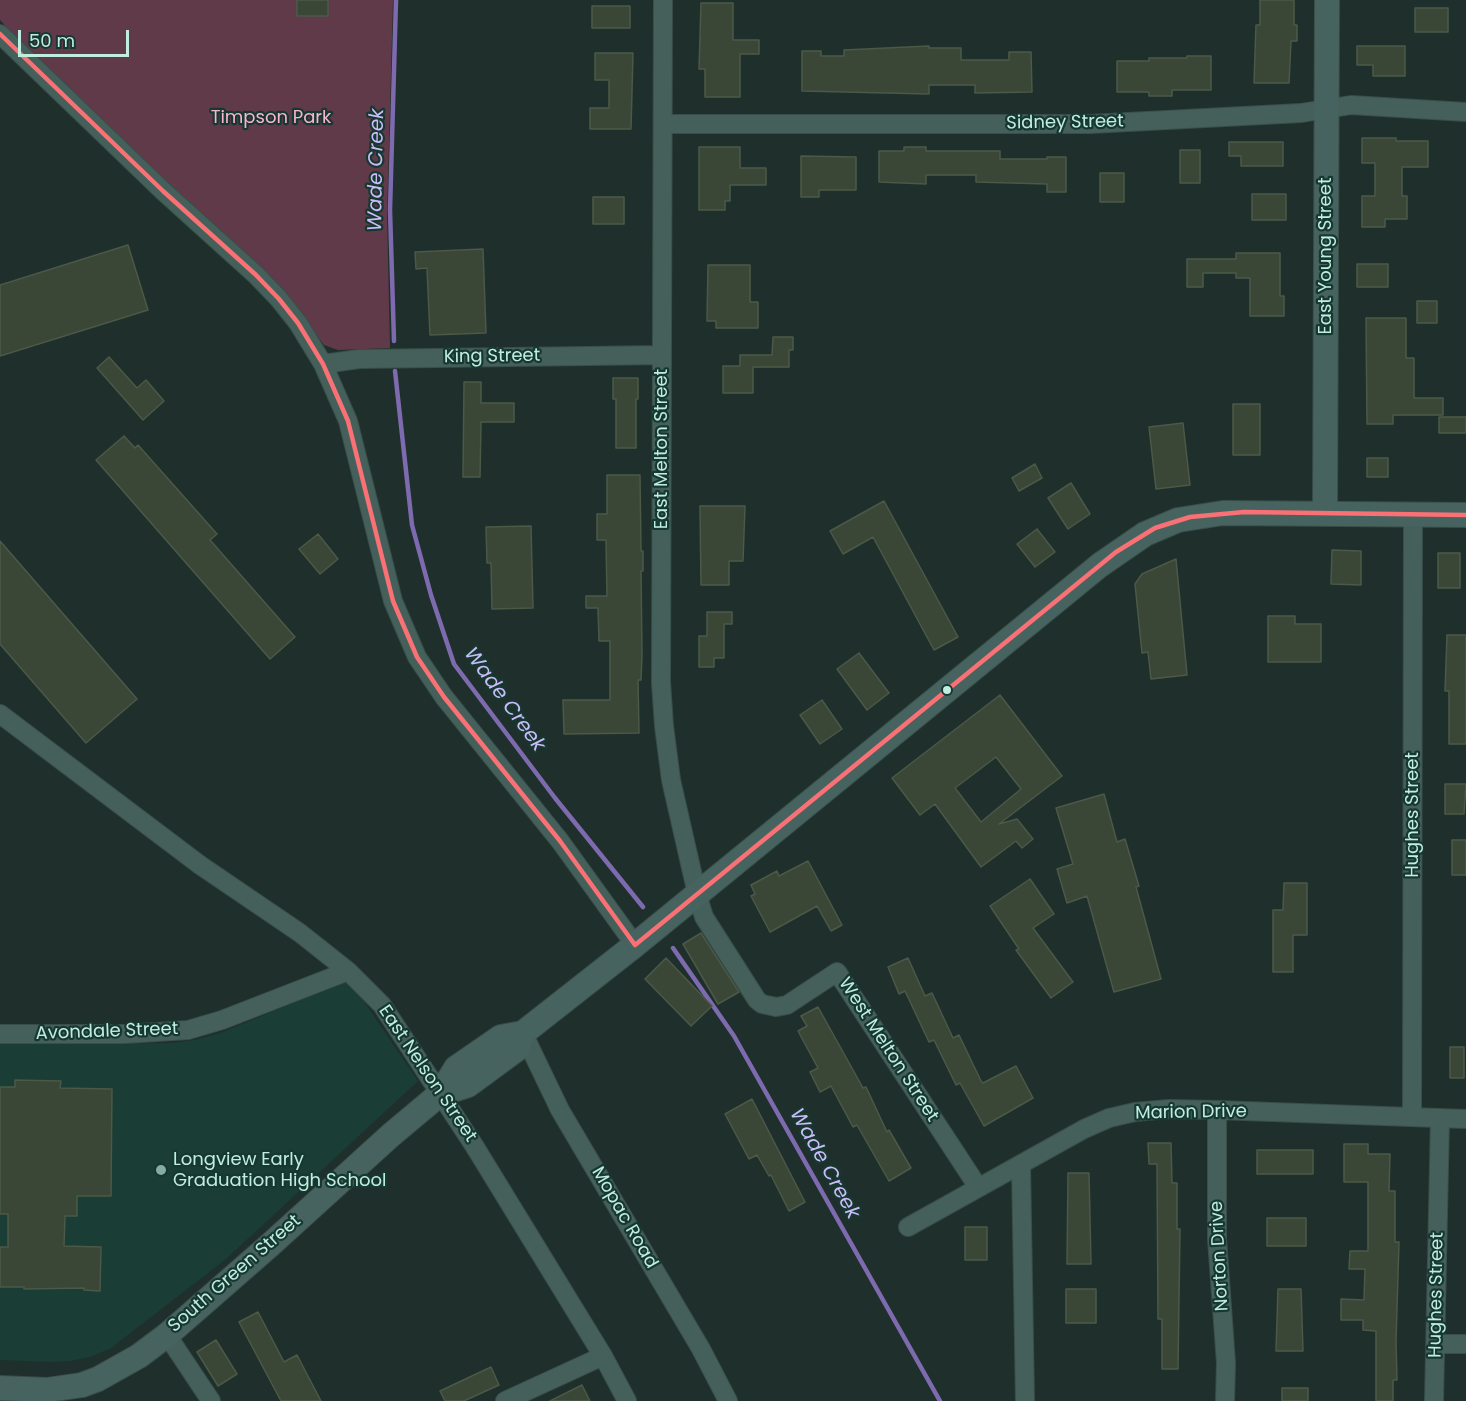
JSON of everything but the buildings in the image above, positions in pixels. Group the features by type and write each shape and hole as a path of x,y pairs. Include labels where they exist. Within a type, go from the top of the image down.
{"street":[{"name":"East Melton Street","path":"663,0 662,703 671,780 697,894"},
{"name":"East Young Street","path":"1325,513 1327,0"},
{"path":"2,38 163,191 256,275 288,310 322,364 348,421 393,601 417,657 444,697 560,841 635,945"},
{"name":"Sidney Street","path":"663,124 1090,124 1301,113 1351,105 1466,112"},
{"name":"King Street","path":"322,364 359,359 662,356"},
{"name":"South Green Street","path":"0,1388 47,1390 99,1379 126,1364 167,1335 440,1094 456,1068 501,1037 523,1033 635,945 1100,564 1155,528 1190,517 1244,512 1466,515"},
{"name":"Hughes Street","path":"1412,1116 1413,514"},
{"name":"East Nelson Street","path":"0,714 200,865 300,933 348,971 382,1005 482,1157 603,1356 627,1401"},
{"name":"West Melton Street","path":"697,894 704,917 757,1000 762,1004 776,1007 787,1005 837,972 978,1187"},
{"name":"Avondale Street","path":"0,1034 125,1034 188,1030 222,1020 348,971"},
{"name":"Mopac Road","path":"523,1033 560,1110 701,1349 728,1401"},
{"name":"Marion Drive","path":"908,1227 1084,1129 1122,1115 1158,1110 1217,1110 1466,1119"},
{"name":"Norton Drive","path":"1217,1110 1217,1239 1226,1363 1226,1401"},
{"name":"Hughes Street","path":"1434,1401 1440,1118"},
{"path":"1021,1164 1025,1401"},
{"path":"167,1335 211,1401"},
{"path":"1436,1344 1466,1344"},
{"path":"505,1401 603,1356"}],"shaded area":[{"name":"Longview Early Graduation High School","path":"344,981 363,1000 418,1081 226,1259 111,1348 90,1357 70,1361 0,1360 0,1044 173,1043 195,1040 221,1033"}],"green space":[{"name":"Timpson Park","path":"0,0 393,0 387,215 390,348 338,350 324,345 267,273 158,174 13,34 0,20"}],"waterway":[{"name":"Wade Creek","path":"394,341 390,210 396,0"},
{"name":"Wade Creek","path":"395,371 412,525 431,595 454,664 555,798 643,907"},
{"name":"Wade Creek","path":"673,948 734,1036 940,1401"}],"transit line":[{"path":"0,34 163,191 256,275 298,323 323,364 348,421 393,601 417,657 444,697 560,841 635,945 1116,552 1155,528 1190,517 1244,512 1466,515"}],"place":[{"name":"Longview Early Graduation High School","path":"161,1170"}]}
